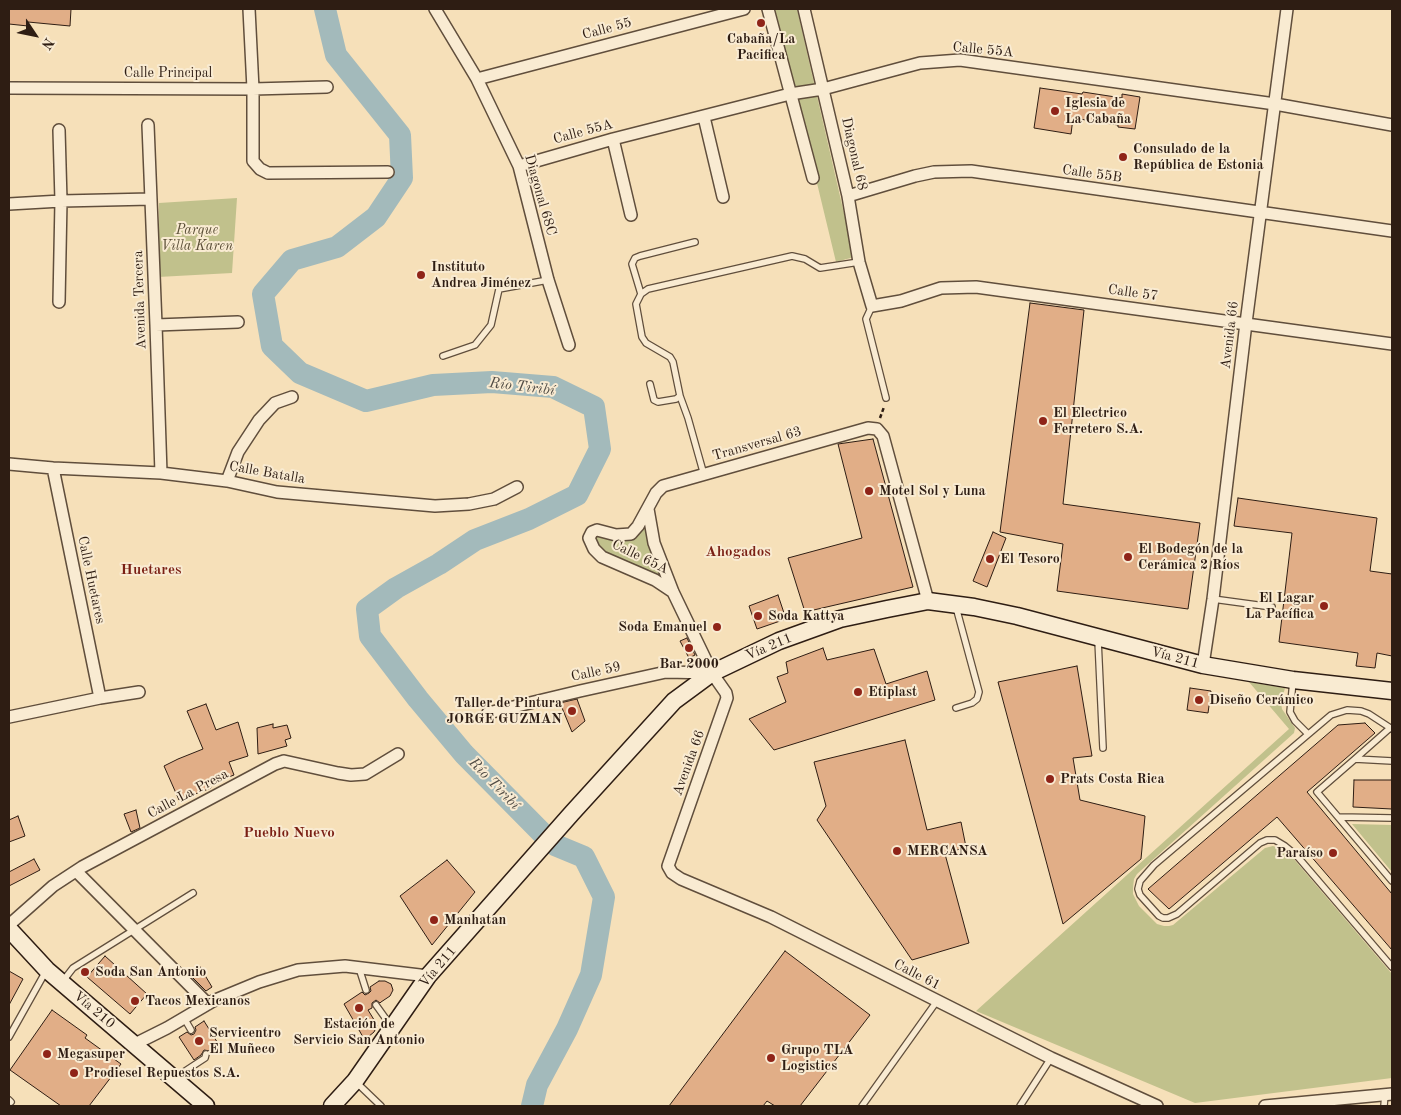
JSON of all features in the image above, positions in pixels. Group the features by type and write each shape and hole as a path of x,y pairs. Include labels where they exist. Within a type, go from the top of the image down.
{"main road":[{"name":"Vía 211","path":"332,1106 355,1081 428,976 674,701 712,673 779,641 840,620 887,608 928,601 974,607 1017,616 1203,666 1293,680 1392,691"},
{"name":"Vía 210","path":"9,930 47,970 206,1106"}],"street":[{"path":"249,9 253,89 253,161 268,173 388,172"},
{"name":"Diagonal 68C","path":"435,9 477,79 519,166 548,280 569,344"},
{"name":"Calle 55","path":"477,79 744,9"},
{"path":"768,9 813,178"},
{"name":"Diagonal 68","path":"804,9 848,196 859,262 872,306"},
{"name":"Avenida 66","path":"1203,666 1287,9"},
{"name":"Calle 55A","path":"519,166 613,139 790,94 823,89 920,64 960,60 1275,104 1392,124"},
{"name":"Calle Principal","path":"9,88 253,89 328,86"},
{"path":"704,117 724,197"},
{"name":"Avenida Tercera","path":"148,125 160,473"},
{"path":"59,130 61,201 59,302"},
{"path":"613,139 631,215"},
{"name":"Calle 55B","path":"848,196 934,172 971,171 1392,231"},
{"path":"9,204 151,199"},
{"name":"Calle 57","path":"872,306 901,301 941,288 976,287 1392,344"},
{"path":"156,325 238,322"},
{"path":"227,481 238,452 259,420 275,403 292,397"},
{"name":"Transversal 63","path":"648,509 656,493 663,486 868,428 880,433"},
{"path":"880,433 928,601"},
{"name":"Calle Batalla","path":"9,464 160,473 227,481 277,492 435,506 469,504 494,499 517,487"},
{"name":"Calle Huetares","path":"53,468 100,698"},
{"path":"648,509 654,543 673,592 712,673"},
{"name":"Calle 65A","path":"648,509 638,526 630,534 616,535 597,530 592,532 589,538 594,549 602,557 656,580 673,592"},
{"name":"Calle 59","path":"488,713 666,672 712,673"},
{"name":"Avenida 66","path":"668,866 727,698 726,692 712,673"},
{"path":"9,717 139,692"},
{"name":"Calle La Presa","path":"9,925 53,886 76,871 275,764 284,761 338,773 351,775 365,774 398,754"},
{"name":"Calle 61","path":"668,866 675,876 771,917 937,1002 1151,1105"},
{"path":"76,871 208,1004"},
{"path":"135,1044 208,1004 259,982 298,970 345,966 428,976"},
{"path":"1265,1106 1389,1094"}],"lane":[{"path":"640,294 632,264 635,258 695,242"},
{"path":"704,475 670,357 646,343 642,337 636,304 640,294 648,289 659,286 792,256 805,259 820,268 859,262"},
{"path":"443,356 475,345 491,325 499,289 548,280"},
{"path":"872,306 866,319 886,398"},
{"path":"650,384 654,400 658,402 676,399 680,396"},
{"path":"1213,599 1272,607"},
{"path":"956,604 979,692 977,699 972,703 956,708"},
{"path":"1098,638 1104,748"},
{"path":"1293,680 1290,712 1295,721 1308,734"},
{"path":"1392,881 1317,792 1391,729 1369,714 1361,711 1347,710 1331,715 1154,865 1140,881 1138,892 1159,916 1168,918 1177,914 1260,843 1267,840 1275,840 1296,856 1392,967"},
{"path":"1355,759 1392,761"},
{"path":"1339,817 1392,818"},
{"path":"62,983 73,968 193,893"},
{"path":"359,968 366,990"},
{"path":"9,1037 47,970"},
{"path":"862,1106 937,1002"},
{"path":"376,1006 392,1028"},
{"path":"184,1018 191,1030"},
{"path":"174,1078 205,1058 206,1054"},
{"path":"1020,1106 1051,1058"},
{"path":"355,1081 381,1106"},
{"path":"1384,1106 1389,1094"}],"path":[{"path":"880,433 886,398"}],"green space":[{"path":"775,9 797,9 854,257 836,262"},
{"name":"Parque Villa Karen","path":"237,198 232,273 158,277 159,203"},
{"path":"645,522 665,580 598,550 594,534 615,538"},
{"path":"1249,682 1285,688 1281,703 1282,709 1295,728 1294,733 1137,874 1134,879 1133,894 1139,906 1157,924 1164,926 1173,925 1265,848 1273,846 1287,851 1392,974 1392,1078 1195,1103 976,1011 1289,729"},
{"path":"1352,824 1392,825 1392,872"}],"building":[{"path":"9,9 71,9 70,26 28,22 28,26 9,24"},
{"path":"1040,88 1122,98 1122,94 1140,97 1135,129 1073,118 1071,134 1034,128"},
{"path":"1030,303 1084,310 1063,504 1200,523 1188,609 1057,591 1063,544 1000,532"},
{"name":"Motel Sol y Luna","path":"873,439 913,587 805,612 788,558 862,538 838,444"},
{"name":"El Lagar La Pacífica","path":"1238,498 1377,518 1370,571 1392,574 1392,656 1377,653 1375,668 1356,666 1358,653 1279,642 1292,533 1234,526"},
{"name":"El Tesoro","path":"993,532 1006,538 987,587 973,581"},
{"path":"778,595 786,619 757,629 749,606"},
{"name":"Bar 2000","path":"687,638 695,655 689,658 680,641"},
{"name":"Etiplast","path":"823,648 827,660 874,649 886,684 927,671 935,700 774,750 749,719 786,702 777,677 788,673 786,662"},
{"name":"Prats Costa Rica","path":"1077,666 1092,756 1073,758 1080,800 1145,816 1141,859 1063,924 998,682"},
{"name":"Diseño Cerámico","path":"1190,688 1211,691 1208,713 1187,710"},
{"name":"Taller de Pintura JORGE GUZMAN","path":"577,699 585,721 572,732 560,703"},
{"path":"206,704 216,730 238,722 248,756 229,762 234,775 210,784 211,788 179,800 164,766 203,749 187,711"},
{"name":"Paraíso","path":"1365,723 1375,733 1307,792 1392,894 1392,950 1277,817 1169,909 1148,889 1338,725"},
{"path":"273,724 273,728 287,725 291,738 285,740 287,746 258,754 257,728"},
{"name":"MERCANSA","path":"905,740 927,830 961,822 966,847 945,854 969,943 912,960 817,820 826,806 814,762"},
{"path":"1354,780 1392,780 1392,809 1353,807"},
{"path":"136,810 140,828 131,832 124,814"},
{"path":"18,816 25,836 9,842 9,820"},
{"path":"34,859 40,870 9,886 9,872"},
{"name":"Manhatan","path":"447,860 475,892 432,945 400,896"},
{"name":"Grupo TLA Logistics","path":"785,951 870,1015 800,1106 775,1106 767,1101 763,1106 669,1106"},
{"path":"105,956 147,994 130,1014 87,977"},
{"path":"200,967 212,987 206,991 188,973"},
{"path":"9,971 23,979 9,1005"},
{"name":"Estación de Servicio San Antonio","path":"379,981 391,984 393,990 390,996 380,1003 376,1000 372,1003 372,1008 368,1010 377,1026 368,1037 363,1037 344,1004 362,992 365,995 369,993 371,991 370,987"},
{"path":"52,1010 87,1035 85,1038 121,1064 89,1106 61,1106 10,1070"},
{"name":"Servicentro El Muñeco","path":"204,1021 219,1045 210,1051 204,1050 194,1060 179,1037 187,1032 191,1035 194,1034 195,1027"}],"waterway":[{"name":"Río Tiribí","path":"325,9 336,55 400,135 402,178 376,217 337,247 292,260 263,294 272,346 300,373 366,401 433,385 492,382 553,387 594,407 600,449 577,495 529,519 475,540 439,564 396,588 367,609 370,636 418,699 464,754 545,836"},
{"name":"Río Tiribí","path":"532,1106 537,1085 567,1029 591,975 604,897 584,857 555,845"}],"place":[{"name":"Cabaña/La Pacifica","path":"761,23"},
{"name":"Iglesia de La Cabaña","path":"1055,111"},
{"name":"Consulado de la República de Estonia","path":"1123,157"},
{"name":"Instituto Andrea Jiménez","path":"421,275"},
{"name":"El Electrico Ferretero S.A.","path":"1043,421"},
{"name":"Motel Sol y Luna","path":"869,491"},
{"name":"El Bodegón de la Cerámica 2 Ríos","path":"1128,557"},
{"name":"El Tesoro","path":"990,559"},
{"name":"El Lagar La Pacífica","path":"1324,606"},
{"name":"Soda Kattya","path":"758,616"},
{"name":"Soda Emanuel","path":"717,627"},
{"name":"Bar 2000","path":"689,648"},
{"name":"Etiplast","path":"858,692"},
{"name":"Diseño Cerámico","path":"1199,700"},
{"name":"Taller de Pintura JORGE GUZMAN","path":"572,711"},
{"name":"Prats Costa Rica","path":"1050,779"},
{"name":"MERCANSA","path":"897,851"},
{"name":"Paraíso","path":"1333,853"},
{"name":"Manhatan","path":"434,920"},
{"name":"Soda San Antonio","path":"85,972"},
{"name":"Tacos Mexicanos","path":"135,1001"},
{"name":"Estación de Servicio San Antonio","path":"359,1008"},
{"name":"Servicentro El Muñeco","path":"199,1041"},
{"name":"Megasuper","path":"47,1054"},
{"name":"Grupo TLA Logistics","path":"771,1058"},
{"name":"Prodiesel Repuestos S.A.","path":"74,1073"}],"district":[{"name":"Ahogados","path":"738,552"},
{"name":"Huetares","path":"151,570"},
{"name":"Pueblo Nuevo","path":"289,833"}]}
